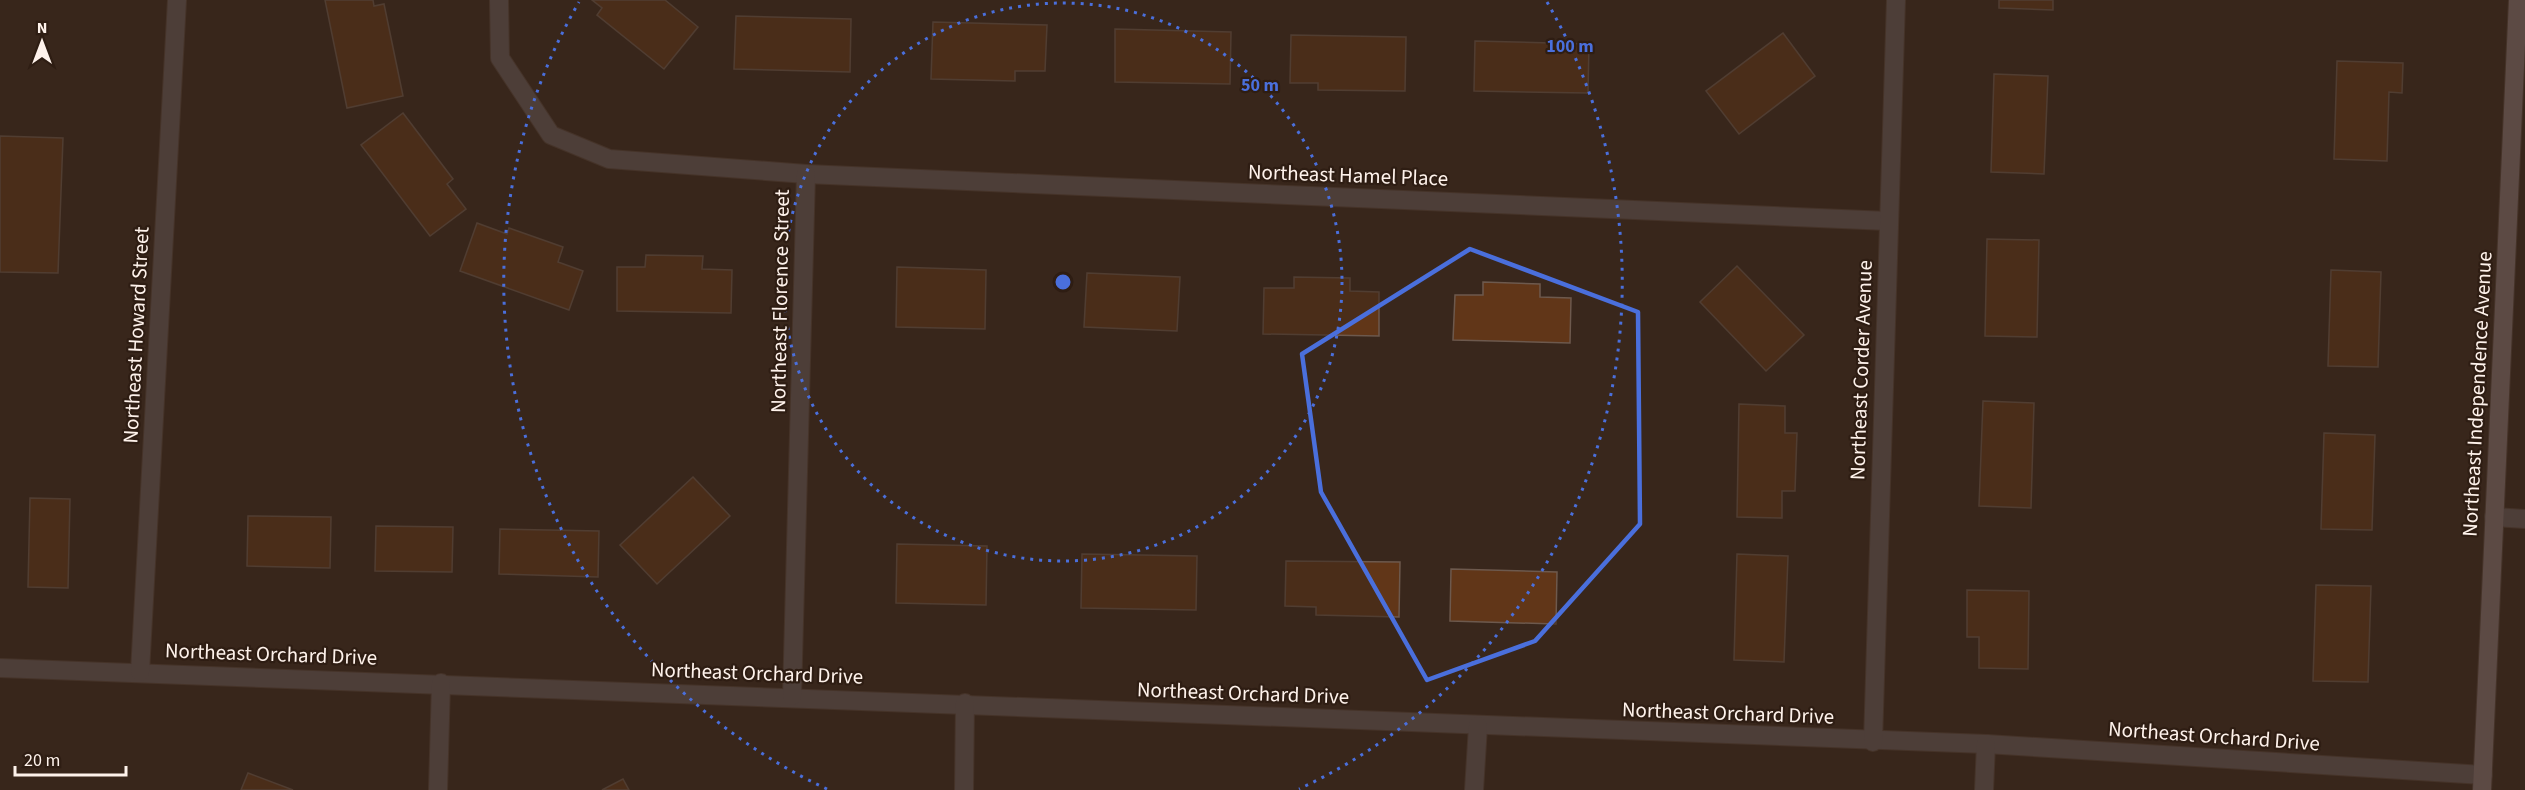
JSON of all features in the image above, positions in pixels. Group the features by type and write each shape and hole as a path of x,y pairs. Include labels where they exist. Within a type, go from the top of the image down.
{"street":[{"name":"Northeast Howard Street","path":"140,672 177,0"},
{"name":"Northeast Florence Street","path":"499,0 500,58 551,135 609,159 806,174 792,696"},
{"name":"Northeast Corder Avenue","path":"1873,742 1896,0"},
{"name":"Northeast Independence Avenue","path":"2483,783 2494,517 2521,30 2518,0"},
{"name":"Northeast Hamel Place","path":"806,174 1888,221"},
{"path":"2494,517 2525,519"},
{"name":"Northeast Orchard Drive","path":"0,668 792,696 1873,742 1986,744 2483,783"},
{"path":"438,790 441,683"},
{"path":"964,790 965,703"},
{"path":"1474,790 1478,726"},
{"path":"1984,790 1986,744"}],"highlighted area":[{"path":"1470,249 1638,312 1640,524 1535,641 1427,680 1321,492 1302,354"}],"building":[{"path":"325,0 373,0 374,6 384,4 403,96 347,108"},
{"path":"592,0 665,0 698,27 664,69 597,15 602,8"},
{"path":"1999,0 2053,0 2053,10 1999,8"},
{"path":"736,16 851,19 850,72 734,69"},
{"path":"933,22 1047,25 1045,71 1015,71 1015,81 931,79"},
{"path":"1115,29 1231,32 1230,84 1115,82"},
{"path":"1783,33 1815,76 1739,134 1706,91"},
{"path":"1291,35 1406,37 1405,91 1318,90 1318,83 1290,83"},
{"path":"1475,41 1589,44 1588,93 1474,91"},
{"path":"2337,61 2403,63 2402,93 2389,92 2387,161 2334,159"},
{"path":"1994,74 2048,76 2044,174 1991,172"},
{"path":"403,113 453,179 447,184 466,209 430,236 361,145"},
{"path":"0,136 63,138 58,273 0,272"},
{"path":"477,223 507,234 509,228 563,247 558,262 583,271 569,310 460,271"},
{"path":"1987,239 2039,240 2037,337 1985,336"},
{"path":"646,255 703,256 702,269 732,270 731,313 617,311 617,267 645,267"},
{"path":"1737,266 1804,335 1766,371 1700,302"},
{"path":"897,267 986,270 985,329 896,327"},
{"path":"2331,270 2381,272 2378,367 2328,366"},
{"path":"1087,273 1180,277 1177,331 1084,327"},
{"path":"1294,277 1350,278 1350,291 1379,292 1379,336 1263,334 1264,288 1294,288"},
{"path":"1483,282 1540,284 1540,297 1571,298 1570,343 1453,340 1455,295 1483,295"},
{"path":"1983,401 2034,403 2031,508 1979,506"},
{"path":"1739,404 1785,406 1785,433 1797,433 1795,491 1782,491 1782,518 1737,517"},
{"path":"2324,433 2375,435 2372,530 2321,529"},
{"path":"693,477 730,516 657,584 620,545"},
{"path":"30,498 70,499 68,588 28,587"},
{"path":"248,516 331,517 330,568 247,566"},
{"path":"376,526 453,527 452,572 375,571"},
{"path":"500,529 599,531 598,577 499,574"},
{"path":"897,544 987,546 986,605 896,603"},
{"path":"1082,554 1197,556 1196,610 1081,608"},
{"path":"1737,554 1788,556 1784,662 1734,660"},
{"path":"1286,561 1400,562 1399,617 1316,615 1316,607 1285,606"},
{"path":"1451,569 1557,572 1556,624 1450,621"},
{"path":"2316,585 2371,586 2368,682 2313,681"},
{"path":"1967,590 2029,591 2028,669 1979,668 1979,637 1967,637"},
{"path":"248,773 293,790 241,790"},
{"path":"623,779 629,790 602,790"}]}
